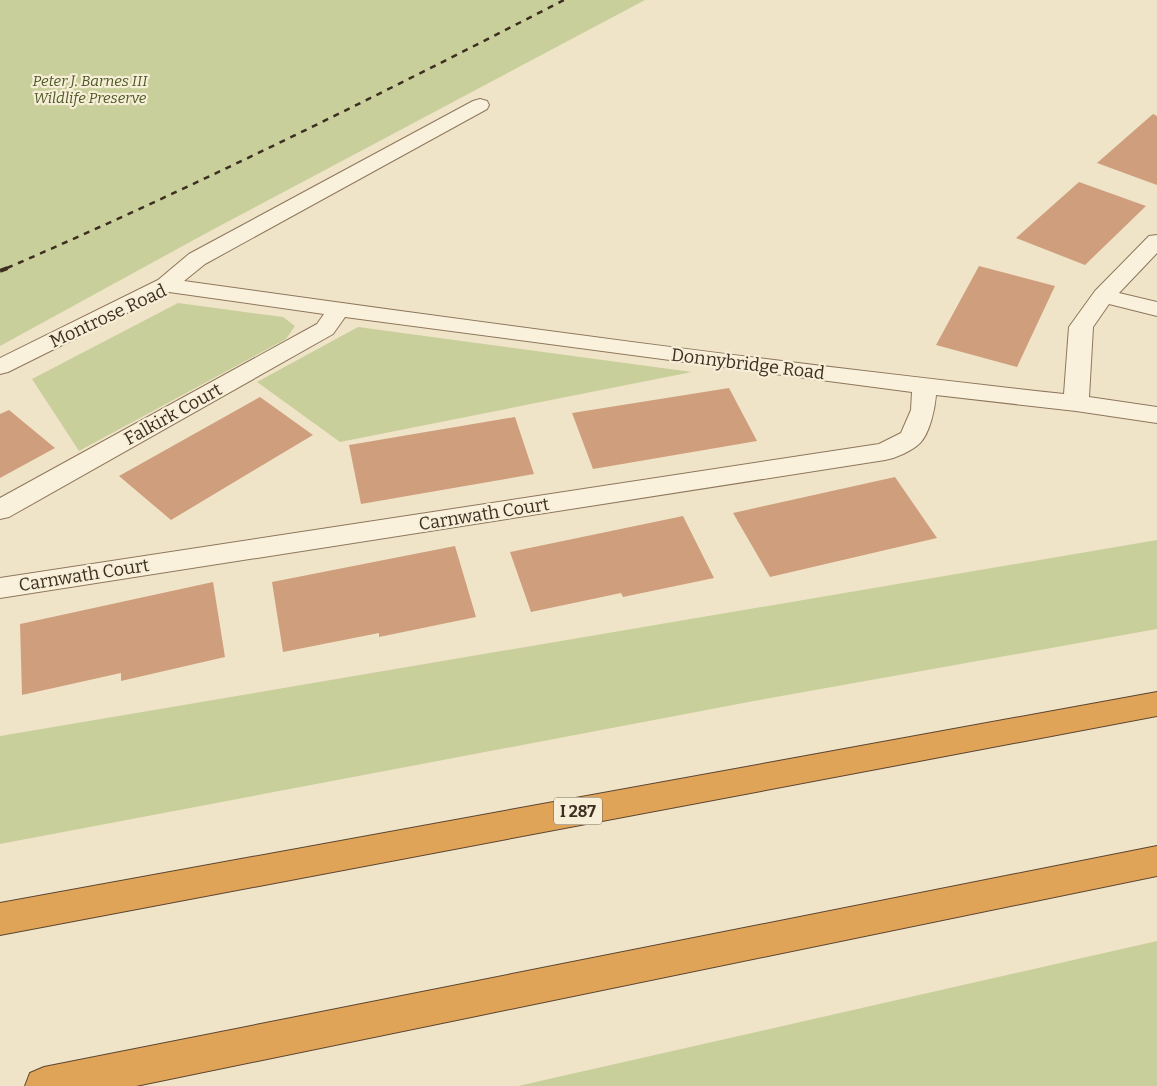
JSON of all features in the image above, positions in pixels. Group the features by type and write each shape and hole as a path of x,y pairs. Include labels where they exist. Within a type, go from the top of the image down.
{"highway":[{"name":"I 287","path":"0,919 1157,704"},
{"path":"44,1086 1157,861"}],"street":[{"path":"166,285 197,259 480,105"},
{"path":"1076,403 1081,326 1103,296 1157,241"},
{"name":"Montrose Road","path":"0,367 166,285 339,310"},
{"path":"1103,296 1157,309"},
{"name":"Donnybridge Road","path":"339,310 924,387 1076,403 1157,415"},
{"name":"Falkirk Court","path":"0,510 325,329 339,310"},
{"name":"Carnwath Court","path":"0,588 885,452 911,438 923,410 924,387"}],"green space":[{"name":"Peter J. Barnes III Wildlife Preserve","path":"0,0 645,0 212,230 0,346"},
{"path":"178,303 283,317 295,326 286,339 79,451 32,379"},
{"path":"358,327 692,372 340,442 257,382"},
{"path":"1157,540 1157,629 754,701 0,844 0,736"},
{"path":"1157,941 1157,1086 518,1086"}],"building":[{"path":"1153,114 1157,116 1157,185 1097,163"},
{"path":"1079,182 1146,206 1085,265 1016,238"},
{"path":"979,266 1055,286 1017,367 936,345"},
{"path":"729,388 757,441 593,469 572,413"},
{"path":"260,397 313,435 171,520 119,476"},
{"path":"9,410 55,448 0,478 0,414"},
{"path":"515,417 534,474 361,504 349,445"},
{"path":"895,477 937,538 770,577 733,513"},
{"path":"683,516 714,578 623,597 621,593 531,612 510,552"},
{"path":"455,546 476,617 379,637 379,633 283,652 272,582"},
{"path":"213,582 225,657 121,681 121,673 22,695 20,624"}],"railway":[{"path":"7,268 218,172 564,0"},
{"path":"0,271 10,267"}]}
